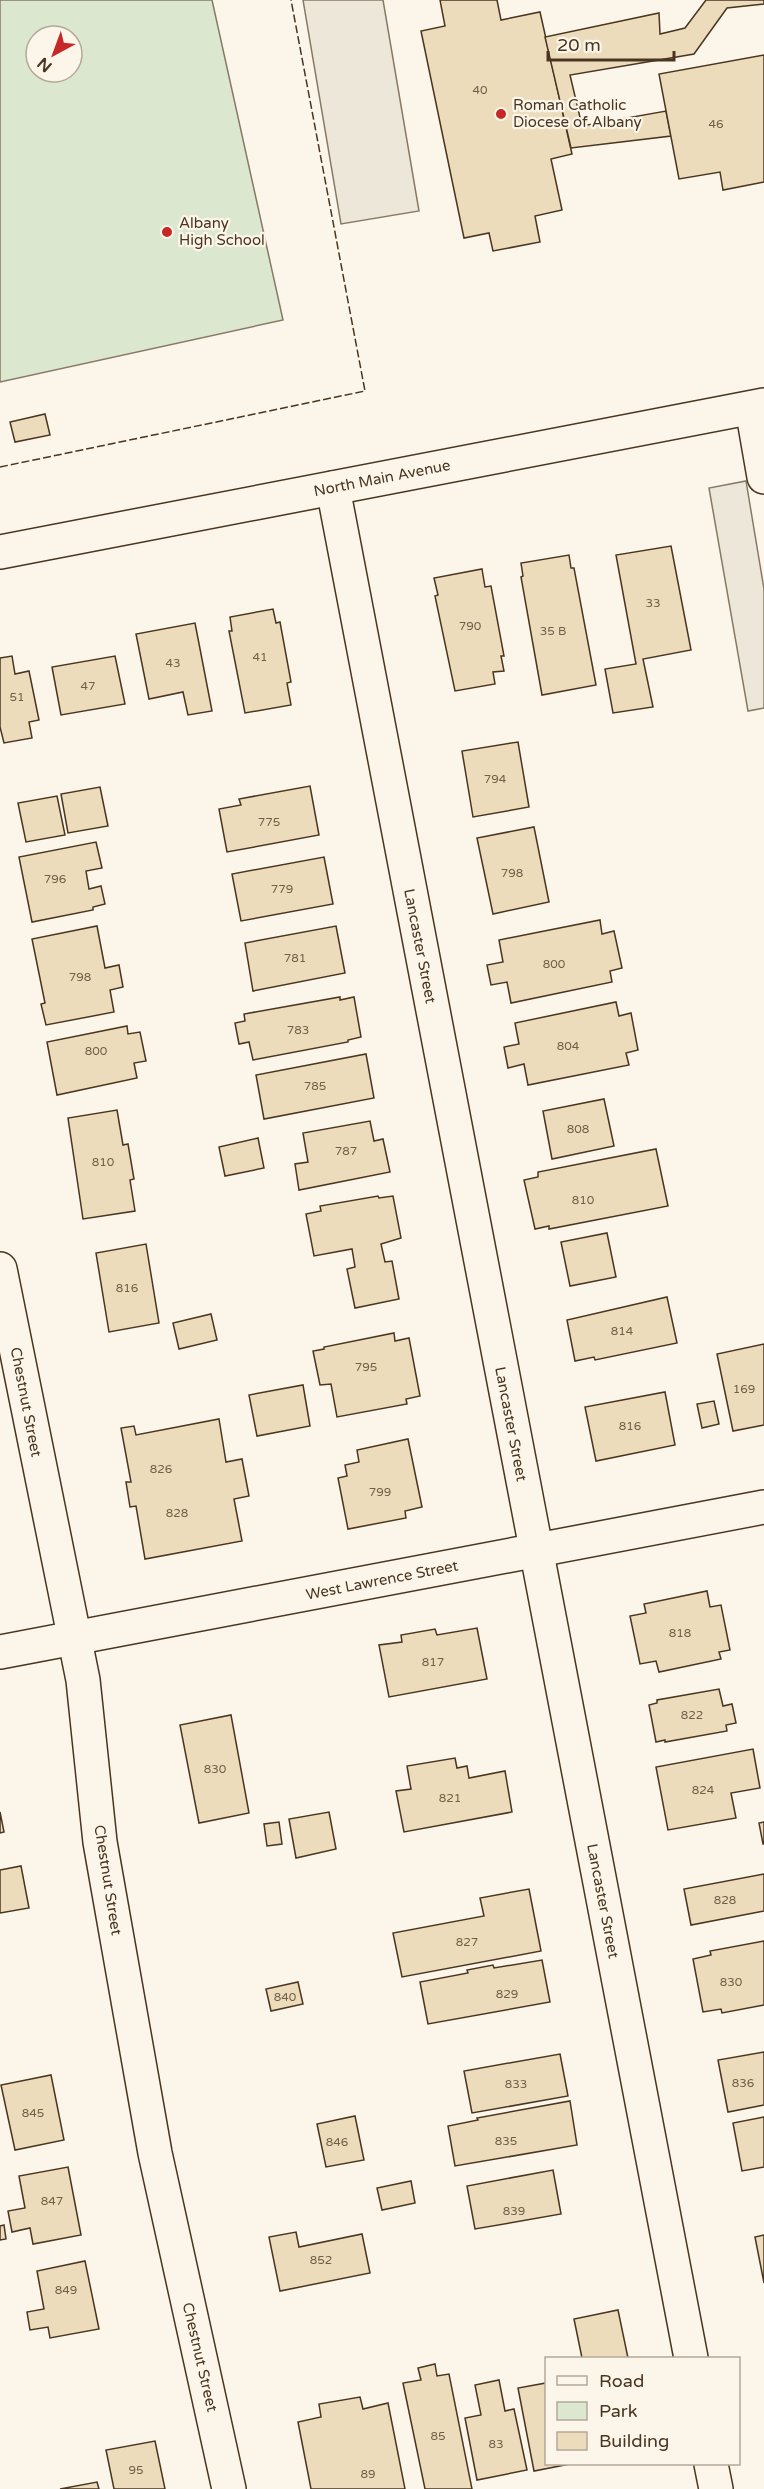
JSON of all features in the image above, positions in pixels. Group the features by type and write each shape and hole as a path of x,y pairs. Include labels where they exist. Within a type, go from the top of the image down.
{"street":[{"path":"758,406 764,477"},
{"name":"North Main Avenue","path":"0,552 758,406"},
{"name":"Lancaster Street","path":"333,488 691,2357"},
{"name":"Chestnut Street","path":"0,1269 87,1703 100,1842 154,2153 229,2489"},
{"name":"West Lawrence Street","path":"0,1652 764,1507"},
{"path":"711,2465 716,2489"}],"green space":[{"path":"0,0 212,0 283,320 0,382"}],"shaded area":[{"path":"303,0 383,0 419,211 341,224"},
{"path":"746,481 764,589 764,708 748,711 709,488"}],"building":[{"name":"Roman Catholic Diocese of Albany","path":"440,0 497,0 501,20 540,12 572,154 551,159 562,210 535,216 540,242 493,251 489,233 464,238 421,31 445,26"},
{"path":"706,0 764,0 764,4 727,8 694,54 570,75 582,126 666,111 671,136 571,148 545,37 659,13 660,34 685,28"},
{"name":"Roman Catholic Diocese of Albany","path":"764,55 764,182 723,190 720,172 679,179 659,74"},
{"path":"45,414 50,435 15,442 10,422"},
{"path":"671,546 691,650 643,659 653,707 613,713 605,669 636,664 616,555"},
{"path":"569,555 571,568 574,568 596,685 542,695 521,577 523,576 521,563"},
{"path":"482,569 485,587 491,586 504,656 501,656 504,671 493,672 495,684 455,691 435,596 438,595 434,578"},
{"path":"273,609 276,623 280,622 291,682 287,683 291,705 245,713 229,631 232,631 230,617"},
{"path":"195,623 212,711 188,715 183,692 149,699 136,634"},
{"path":"12,656 15,674 29,671 39,720 29,722 32,738 4,743 0,727 0,658"},
{"path":"115,656 125,704 61,715 52,667"},
{"path":"518,742 529,807 473,817 462,751"},
{"path":"310,786 319,835 227,852 219,809 241,805 239,799"},
{"path":"100,787 108,826 68,833 61,794"},
{"path":"57,796 65,835 26,842 18,803"},
{"path":"534,827 549,902 493,914 477,838"},
{"path":"96,842 102,868 86,871 89,889 101,886 105,904 93,907 93,910 32,922 19,857"},
{"path":"324,857 333,904 241,921 232,874"},
{"path":"600,920 602,934 614,931 622,968 610,971 612,982 511,1003 507,982 491,985 487,965 503,962 499,940"},
{"path":"97,926 105,968 119,965 123,987 110,990 114,1012 46,1025 41,1004 45,1003 32,939"},
{"path":"336,926 345,973 253,991 245,943"},
{"path":"340,997 340,1000 354,997 361,1037 348,1040 348,1042 253,1060 249,1042 239,1044 235,1023 245,1021 244,1014"},
{"path":"616,1002 619,1016 631,1013 638,1050 626,1053 629,1065 528,1085 524,1064 508,1068 504,1047 519,1044 515,1023"},
{"path":"127,1026 128,1034 140,1032 146,1061 134,1063 137,1078 57,1095 47,1042"},
{"path":"366,1054 374,1098 264,1119 256,1075"},
{"path":"604,1099 614,1146 552,1159 543,1111"},
{"path":"117,1110 123,1145 128,1144 134,1179 130,1180 135,1211 83,1219 68,1118"},
{"path":"370,1121 374,1141 383,1139 390,1172 299,1190 295,1164 308,1162 303,1133"},
{"path":"258,1138 264,1168 225,1176 219,1147"},
{"path":"656,1149 668,1206 549,1229 549,1226 535,1229 524,1180 538,1177 538,1172"},
{"path":"378,1196 379,1198 393,1196 401,1238 381,1244 385,1262 392,1261 399,1299 355,1308 347,1269 355,1267 352,1249 314,1256 306,1214 321,1211 320,1206"},
{"path":"607,1233 616,1277 570,1286 561,1242"},
{"path":"146,1244 159,1323 109,1332 96,1253"},
{"path":"667,1297 677,1343 595,1360 594,1357 575,1361 567,1320"},
{"path":"211,1314 217,1340 179,1349 173,1323"},
{"path":"394,1333 395,1341 409,1338 420,1396 406,1399 407,1404 337,1417 331,1384 320,1385 313,1351"},
{"path":"764,1344 764,1425 733,1431 717,1354"},
{"path":"303,1385 310,1426 257,1436 249,1395"},
{"path":"665,1392 675,1445 596,1461 585,1407"},
{"path":"714,1401 719,1424 702,1428 697,1404"},
{"path":"219,1419 226,1462 242,1459 249,1496 234,1499 242,1541 145,1559 136,1506 130,1507 126,1482 131,1482 121,1428 134,1426 136,1435"},
{"path":"408,1439 422,1507 405,1511 406,1518 348,1529 338,1478 347,1476 345,1465 359,1462 357,1450"},
{"path":"707,1591 710,1607 721,1605 730,1650 719,1652 721,1659 659,1672 656,1661 640,1664 630,1616 646,1613 644,1604"},
{"path":"477,1628 487,1679 389,1697 379,1645 402,1642 401,1635 435,1629 437,1635"},
{"path":"719,1689 723,1706 732,1704 736,1723 726,1725 727,1731 656,1742 649,1705 657,1703 657,1700"},
{"path":"231,1715 249,1813 199,1823 180,1725"},
{"path":"753,1749 760,1788 731,1793 736,1818 668,1830 656,1767"},
{"path":"455,1758 457,1768 467,1766 469,1778 505,1771 512,1812 404,1832 396,1791 411,1789 407,1766"},
{"path":"0,1812 4,1832 0,1833"},
{"path":"329,1812 336,1849 296,1858 289,1819"},
{"path":"279,1822 282,1844 267,1846 264,1824"},
{"path":"764,1822 764,1844 763,1844 759,1823"},
{"path":"21,1866 29,1908 0,1913 0,1870"},
{"path":"764,1874 764,1911 691,1925 684,1889"},
{"path":"529,1889 541,1951 402,1977 393,1933 484,1916 480,1898"},
{"path":"764,1941 764,2005 722,2013 721,2009 703,2012 693,1959 711,1955 710,1951"},
{"path":"542,1960 550,2002 428,2024 420,1982 468,1973 467,1970 493,1965 494,1968"},
{"path":"298,1982 303,2004 271,2011 266,1989"},
{"path":"764,2052 764,2105 728,2112 718,2060"},
{"path":"560,2054 568,2096 472,2113 464,2071"},
{"path":"51,2075 64,2140 15,2150 1,2085"},
{"path":"570,2101 577,2145 455,2166 448,2126 478,2120 477,2118"},
{"path":"355,2116 364,2160 326,2167 317,2124"},
{"path":"764,2117 764,2167 742,2171 733,2123"},
{"path":"68,2167 81,2235 33,2244 30,2228 12,2232 8,2211 25,2208 19,2176"},
{"path":"553,2170 561,2214 475,2229 467,2186"},
{"path":"411,2181 415,2203 382,2210 377,2188"},
{"path":"4,2225 6,2239 0,2240 0,2226"},
{"path":"296,2232 299,2247 362,2234 370,2273 280,2291 269,2237"},
{"path":"764,2235 764,2283 755,2237"},
{"path":"85,2261 99,2329 50,2338 48,2327 30,2330 27,2312 44,2309 37,2271"},
{"path":"618,2310 628,2357 582,2357 574,2319"},
{"path":"435,2364 437,2376 449,2374 472,2489 425,2489 403,2383 421,2380 418,2368"},
{"path":"499,2380 505,2411 514,2409 527,2470 477,2480 465,2418 481,2415 475,2385"},
{"path":"545,2383 545,2465 565,2465 534,2471 518,2388"},
{"path":"360,2397 363,2409 388,2403 405,2489 311,2489 298,2422 321,2417 319,2404"},
{"path":"155,2441 165,2489 114,2489 106,2450"},
{"path":"97,2482 99,2489 60,2489"}],"fence":[{"path":"0,467 365,391 291,0"}],"place":[{"name":"Roman Catholic Diocese of Albany","path":"501,114"},
{"name":"Albany High School","path":"167,232"}]}
